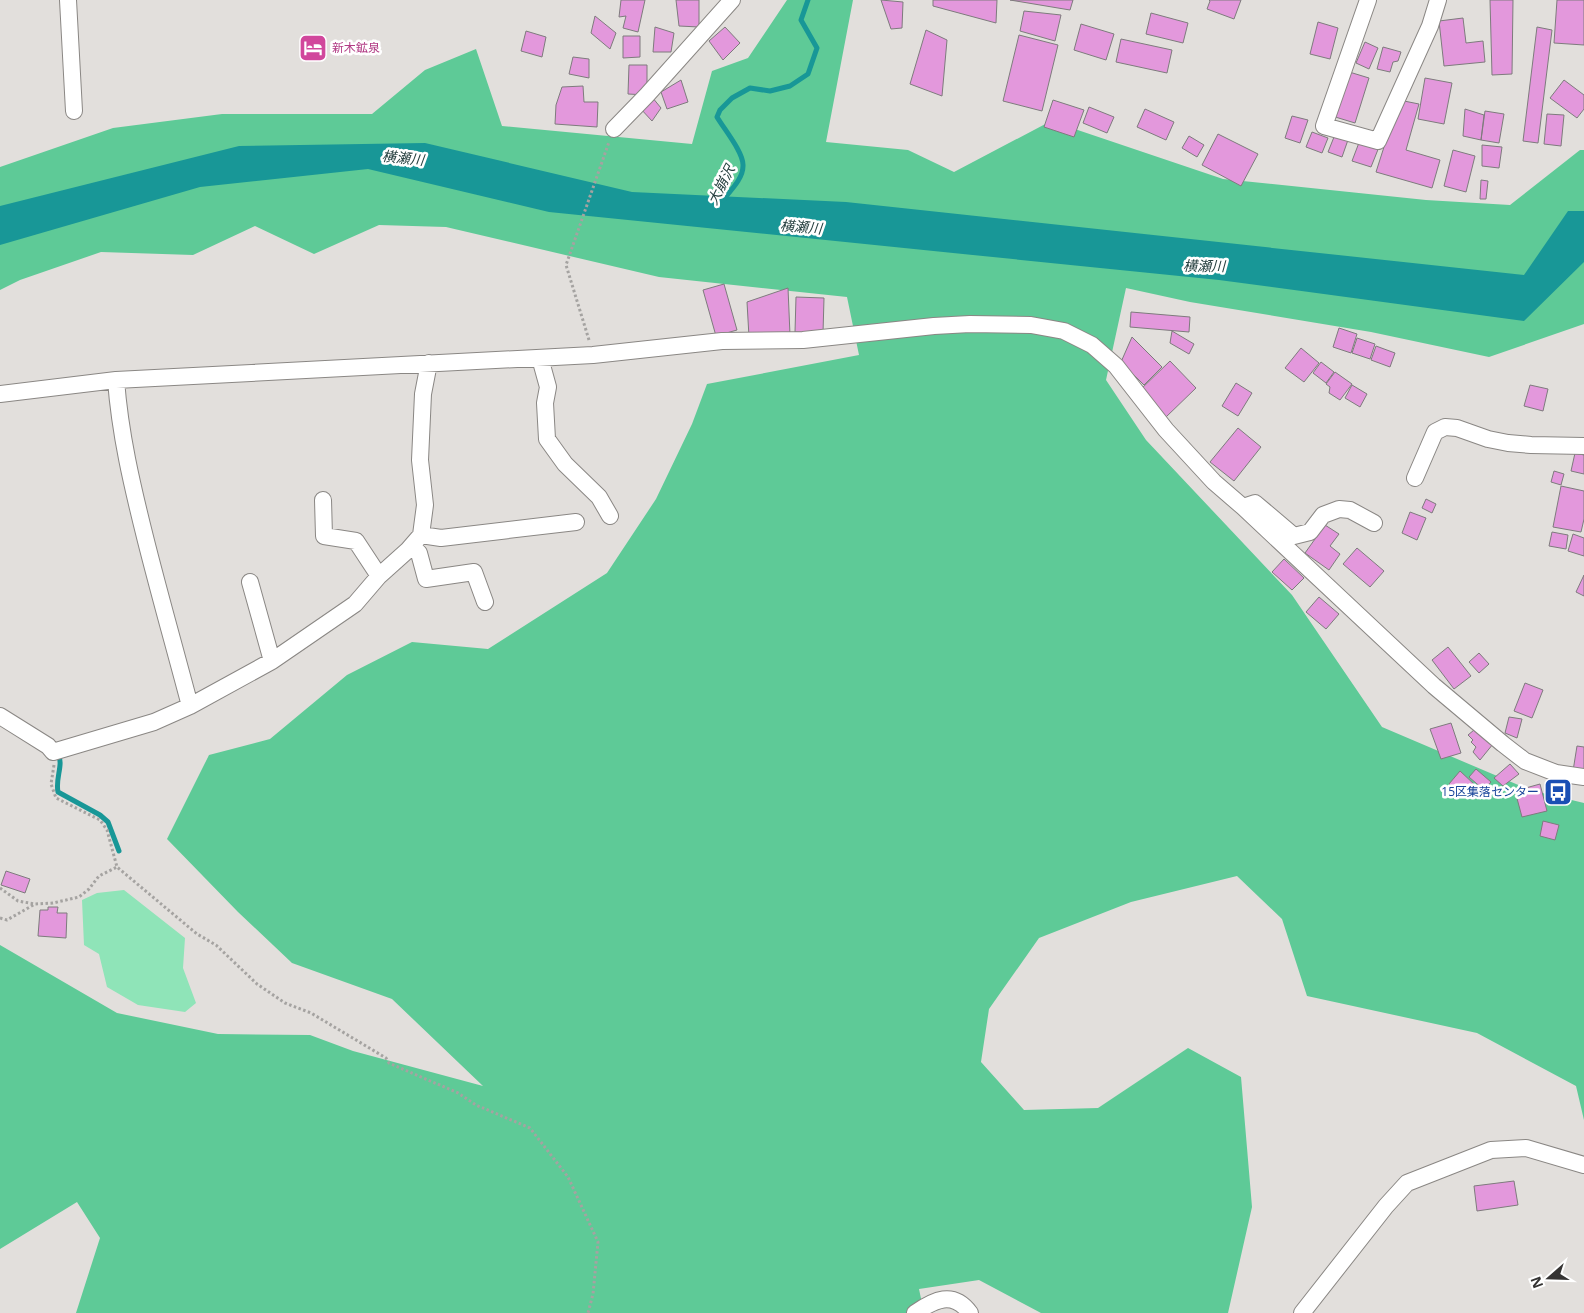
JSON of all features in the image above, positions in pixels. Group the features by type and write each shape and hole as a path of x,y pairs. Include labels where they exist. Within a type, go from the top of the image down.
{"street":[{"path":"68,0 74,111"},
{"path":"614,129 732,0"},
{"path":"1368,0 1324,126 1378,141 1430,26 1438,0"},
{"path":"0,394 116,380 594,355 722,341 803,340 961,324 1031,325 1064,331 1092,345 1116,366 1166,430 1214,482 1434,686 1525,761 1556,773 1584,777"},
{"path":"540,358 548,387 545,403 547,439 565,464 599,498 610,516"},
{"path":"429,363 423,394 420,460 425,505 416,541 426,579 474,572 485,602"},
{"path":"116,380 118,409 130,474 190,706"},
{"path":"1415,478 1435,432 1445,427 1457,428 1488,439 1508,443 1584,446"},
{"path":"323,500 324,536 356,541 379,576"},
{"path":"1243,507 1255,503 1294,536 1310,532 1323,515 1339,509 1350,510 1374,524"},
{"path":"0,716 48,746 53,752 154,722 190,706 272,662 355,604 379,576 416,541 576,522"},
{"path":"250,582 272,662"},
{"path":"1302,1313 1386,1206 1407,1183 1491,1150 1526,1148 1584,1165"},
{"path":"915,1313 933,1301 951,1299 965,1306 970,1313"}],"path":[{"path":"594,355 566,265 614,129"},
{"path":"53,752 55,762 51,784 56,798 100,820 107,830 117,867 196,934 216,944 257,984 285,1003 311,1012 386,1058 389,1063 458,1093 476,1105 530,1128 568,1177 598,1242 593,1294 588,1313"},
{"path":"0,888 18,901 53,905 79,896 89,889 98,876 117,867"},
{"path":"0,918 7,920 35,904"}],"green space":[{"path":"787,0 853,0 826,142 908,150 954,172 1051,121 1223,179 1426,200 1510,205 1580,150 1584,150 1584,324 1489,357 1371,332 1190,302 1126,288 1106,380 1146,440 1292,595 1382,727 1530,790 1584,803 1584,1120 1576,1086 1477,1033 1307,996 1282,919 1237,876 1131,902 1039,938 989,1009 981,1062 1024,1110 1098,1108 1188,1048 1241,1077 1252,1207 1228,1313 1041,1313 979,1280 919,1289 924,1313 76,1313 100,1238 77,1202 0,1249 0,945 117,1013 218,1034 310,1035 353,1051 483,1086 392,999 292,963 238,912 167,839 209,755 270,739 347,675 412,642 488,649 607,573 656,499 692,424 707,384 859,355 847,297 659,277 446,227 379,225 314,254 255,226 193,255 101,252 20,280 0,290 0,167 113,128 222,114 372,114 425,70 476,49 502,126 692,144 712,71 748,58"},
{"path":"124,890 185,938 183,968 196,1003 185,1012 138,1005 107,987 99,954 84,945 82,900 97,893"}],"water":[{"name":"横瀬川","path":"425,143 632,192 846,202 1524,275 1568,211 1584,211 1584,262 1524,321 1219,280 549,212 368,169 200,187 0,245 0,206 239,146"}],"building":[{"path":"621,0 645,0 638,32 623,28 626,16 619,17"},
{"path":"676,0 699,0 699,27 679,26"},
{"path":"881,0 903,2 902,28 891,29"},
{"path":"933,0 997,0 996,23 933,6"},
{"path":"1010,0 1073,0 1070,10"},
{"path":"1209,0 1241,0 1234,19 1207,9"},
{"path":"1490,0 1513,0 1512,74 1492,75"},
{"path":"1557,0 1584,0 1584,45 1554,43"},
{"path":"1024,11 1061,15 1055,41 1020,31"},
{"path":"1151,13 1188,23 1183,43 1146,34"},
{"path":"595,16 616,33 610,49 591,33"},
{"path":"1463,18 1466,43 1483,41 1485,62 1444,66 1439,21"},
{"path":"1318,22 1338,28 1330,59 1310,54"},
{"path":"1081,24 1114,34 1106,60 1074,50"},
{"path":"655,27 674,33 671,52 653,52"},
{"path":"725,27 740,43 723,60 709,41"},
{"path":"1537,27 1552,30 1538,143 1523,141"},
{"path":"926,30 947,40 942,96 910,84"},
{"path":"526,31 546,37 542,57 521,51"},
{"path":"1019,35 1058,45 1042,111 1003,101"},
{"path":"623,36 640,36 640,57 623,58"},
{"path":"1121,39 1172,50 1167,73 1116,62"},
{"path":"1365,42 1378,48 1369,69 1356,63"},
{"path":"1383,47 1401,52 1398,61 1393,62 1390,72 1377,69"},
{"path":"573,57 589,59 589,78 569,74"},
{"path":"629,65 647,65 647,95 628,94"},
{"path":"1346,71 1369,78 1355,123 1332,116"},
{"path":"1425,78 1452,83 1444,124 1418,119"},
{"path":"681,80 688,102 667,109 661,92"},
{"path":"1564,80 1584,95 1584,109 1577,118 1550,98"},
{"path":"583,86 584,102 598,102 597,127 555,124 556,105 562,87"},
{"path":"652,97 661,108 652,121 640,108"},
{"path":"1053,100 1084,110 1074,137 1044,127"},
{"path":"1399,100 1419,104 1406,150 1440,160 1432,188 1376,172"},
{"path":"1089,107 1114,117 1107,133 1083,123"},
{"path":"1145,109 1174,122 1166,140 1137,127"},
{"path":"1465,109 1484,115 1481,140 1463,136"},
{"path":"1485,111 1504,114 1499,143 1481,140"},
{"path":"1547,114 1564,115 1561,146 1544,144"},
{"path":"1292,116 1308,120 1300,143 1285,138"},
{"path":"1312,132 1328,138 1322,153 1306,147"},
{"path":"1336,132 1349,137 1342,157 1328,152"},
{"path":"1218,134 1258,154 1241,186 1202,165"},
{"path":"1189,136 1204,145 1197,157 1182,148"},
{"path":"1360,140 1379,147 1371,167 1352,161"},
{"path":"1482,145 1502,147 1499,168 1482,166"},
{"path":"1453,150 1475,156 1466,192 1444,186"},
{"path":"1481,180 1488,181 1486,199 1480,199"},
{"path":"724,284 737,330 716,336 703,290"},
{"path":"788,288 790,335 749,337 747,302"},
{"path":"796,297 824,298 823,333 795,332"},
{"path":"1131,312 1190,317 1189,332 1130,327"},
{"path":"1339,328 1357,334 1351,353 1333,347"},
{"path":"1172,331 1194,344 1189,354 1170,343"},
{"path":"1132,337 1162,367 1144,385 1121,362"},
{"path":"1357,338 1375,344 1370,359 1352,353"},
{"path":"1376,346 1395,353 1390,367 1371,360"},
{"path":"1301,348 1319,363 1304,382 1285,368"},
{"path":"1170,361 1196,388 1166,417 1140,390"},
{"path":"1321,362 1334,372 1326,383 1313,373"},
{"path":"1335,372 1352,384 1340,400 1329,393 1330,387 1326,384"},
{"path":"1236,383 1252,393 1238,416 1222,406"},
{"path":"1352,385 1367,394 1360,407 1345,398"},
{"path":"1530,385 1548,389 1543,411 1524,406"},
{"path":"1238,428 1261,447 1234,481 1210,462"},
{"path":"1575,453 1584,455 1584,474 1571,471"},
{"path":"1554,471 1564,474 1561,485 1551,482"},
{"path":"1561,486 1584,491 1584,519 1581,532 1553,527"},
{"path":"1426,499 1436,504 1432,513 1422,508"},
{"path":"1410,512 1426,518 1417,540 1402,533"},
{"path":"1325,525 1339,534 1330,546 1340,554 1329,570 1305,553"},
{"path":"1552,532 1568,535 1566,549 1549,546"},
{"path":"1573,534 1584,538 1584,556 1568,551"},
{"path":"1357,548 1384,571 1370,587 1343,564"},
{"path":"1284,559 1304,578 1292,590 1272,572"},
{"path":"1584,575 1584,596 1576,592"},
{"path":"1319,597 1339,614 1326,629 1306,612"},
{"path":"1448,647 1471,676 1454,689 1432,660"},
{"path":"1479,653 1489,664 1479,673 1469,662"},
{"path":"1525,683 1543,690 1532,718 1514,711"},
{"path":"1509,717 1522,719 1517,738 1505,733"},
{"path":"1451,723 1461,753 1441,759 1430,729"},
{"path":"1474,730 1493,744 1480,760 1473,752 1476,747 1468,735"},
{"path":"1577,746 1584,747 1584,773 1573,771"},
{"path":"1510,764 1519,774 1503,786 1494,778"},
{"path":"1476,769 1491,782 1484,790 1469,777"},
{"path":"1460,771 1475,785 1467,793 1462,788 1459,793 1449,784"},
{"path":"1540,784 1547,811 1522,817 1515,791"},
{"path":"1543,821 1559,825 1555,840 1540,836"},
{"path":"6,871 30,879 25,893 1,885"},
{"path":"48,907 58,907 57,913 67,913 66,938 38,936 40,910 48,910"},
{"path":"1514,1181 1518,1205 1477,1211 1474,1186"}],"waterway":[{"name":"大崩沢","path":"723,200 739,180 743,166 737,148 717,117 720,110 732,98 750,88 770,91 790,86 808,74 817,48 801,20 808,0"},
{"path":"58,753 60,758 58,792 100,815 108,822 119,851"}],"place":[{"name":"新木鉱泉","path":"313,48"},
{"name":"15区集落センター","path":"1558,792"}]}
